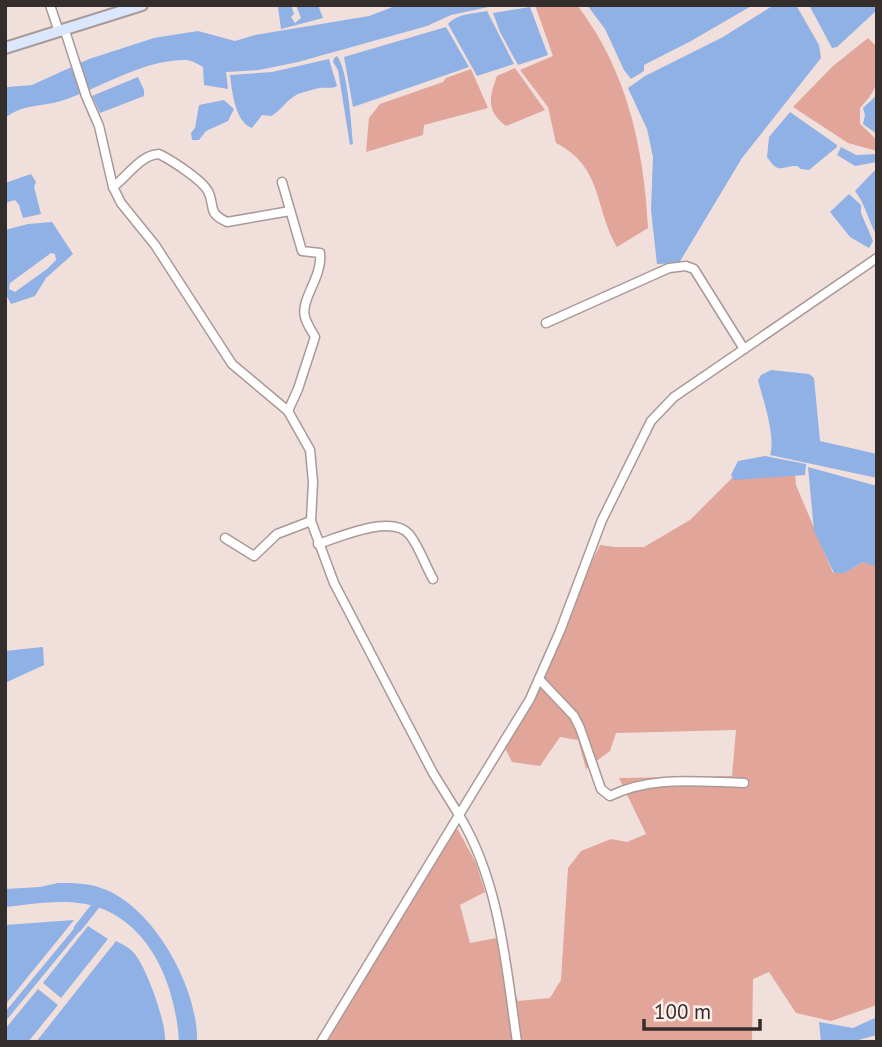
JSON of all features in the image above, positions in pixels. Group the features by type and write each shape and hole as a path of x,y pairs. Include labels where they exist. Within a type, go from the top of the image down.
{"main road":[{"path":"5,48 142,5"}],"street":[{"path":"50,5 78,68 86,96 99,125 113,187 121,203 155,245 232,364 288,411 310,450 313,482 310,521 334,583 433,773 469,832 485,869 503,947 517,1042"},
{"path":"113,187 142,160 159,153 201,183 208,191 211,210 217,218 227,222 290,211"},
{"path":"282,182 302,251 320,253 321,264 307,299 304,315 314,337 298,389 288,411"},
{"path":"321,1042 530,699 560,631 602,520 651,421 674,397 877,258"},
{"path":"546,323 669,268 686,266 694,269 744,349"},
{"path":"225,538 254,556 277,534 310,521"},
{"path":"318,544 389,525 401,527 410,535 433,579"},
{"path":"539,679 574,716 601,789 606,795 610,796 637,785 666,781 744,783"}],"shaded area":[{"path":"535,5 577,5 609,56 630,111 642,169 648,228 617,247 590,176 571,153 556,143 548,107 520,70 553,56"},
{"path":"868,38 877,47 877,81 872,93 860,108 860,124 877,140 877,151 848,143 793,107 833,66"},
{"path":"515,68 545,110 506,126 492,109 492,91 497,76"},
{"path":"471,69 488,108 424,125 423,135 366,152 369,118 380,104"},
{"path":"738,472 795,472 796,485 833,573 845,573 863,562 877,566 877,1005 831,1021 796,1013 769,972 753,979 752,1042 326,1042 457,828 476,863 485,892 460,905 470,943 496,938 518,1001 550,998 561,980 568,868 581,851 611,839 627,842 646,834 619,778 732,776 736,730 616,733 610,751 586,769 578,740 560,737 540,766 512,762 503,744 600,545 644,547 690,520"}],"water":[{"path":"280,5 291,5 294,14 291,17 295,23 301,18 296,5 318,5 323,18 281,29"},
{"path":"398,5 498,5 451,15 427,26 298,62 259,70 226,72 228,89 204,85 203,67 193,62 167,62 136,70 61,101 18,110 5,118 5,89 8,87 32,85 89,59 154,38 198,31 235,41 255,35 369,16"},
{"path":"587,5 753,5 644,65 644,71 631,79 605,29"},
{"path":"774,5 796,5 819,45 821,58 742,158 679,263 657,264 651,210 653,157 647,129 628,88 645,76 723,37"},
{"path":"809,5 877,5 877,10 837,47 832,48"},
{"path":"530,7 548,55 518,65 493,13"},
{"path":"487,11 514,64 477,76 448,24 461,16"},
{"path":"446,27 469,67 353,107 344,57"},
{"path":"337,56 344,73 348,97 353,144 350,145 338,70 333,62"},
{"path":"329,59 337,86 298,94 271,116 262,115 252,128 246,125 235,105 230,75 272,72"},
{"path":"138,77 144,96 100,113 92,96"},
{"path":"877,95 877,134 863,124 863,108"},
{"path":"224,100 234,109 228,121 206,131 199,140 192,140 191,133 195,128 199,105"},
{"path":"790,112 837,145 809,170 797,166 777,168 767,157 769,137"},
{"path":"841,147 856,155 877,154 877,162 855,166 837,155"},
{"path":"877,168 877,236 855,191"},
{"path":"31,174 36,182 34,187 41,214 23,218 15,200 5,203 5,183"},
{"path":"849,194 861,205 861,213 873,241 869,248 850,237 830,212"},
{"path":"52,222 73,254 46,278 35,296 11,304 5,293 5,230","holes":["51,253 55,254 56,260 47,269 15,292 9,289 10,283"]},
{"path":"771,370 809,374 814,378 820,441 877,454 877,478 770,455 770,428 758,380 761,375"},
{"path":"765,456 806,464 805,475 734,480 731,475 738,461"},
{"path":"808,467 877,486 877,567 863,562 845,573 834,573 814,531"},
{"path":"43,647 44,665 5,683 5,651"},
{"path":"58,883 91,885 120,897 155,930 181,974 190,998 196,1021 197,1042 179,1042 177,1020 165,977 155,956 127,923 108,911 86,904 46,902 5,907 5,889"},
{"path":"82,919 87,922 5,1022 5,1012"},
{"path":"74,920 5,1005 5,925"},
{"path":"88,926 108,939 61,998 43,983"},
{"path":"116,941 132,951 150,982 159,1009 165,1042 36,1042"},
{"path":"38,989 58,1005 28,1042 5,1042 5,1029"},
{"path":"877,1017 877,1035 851,1042 821,1042 819,1022 853,1028"}],"waterway":[{"path":"78,928 100,900"}]}
